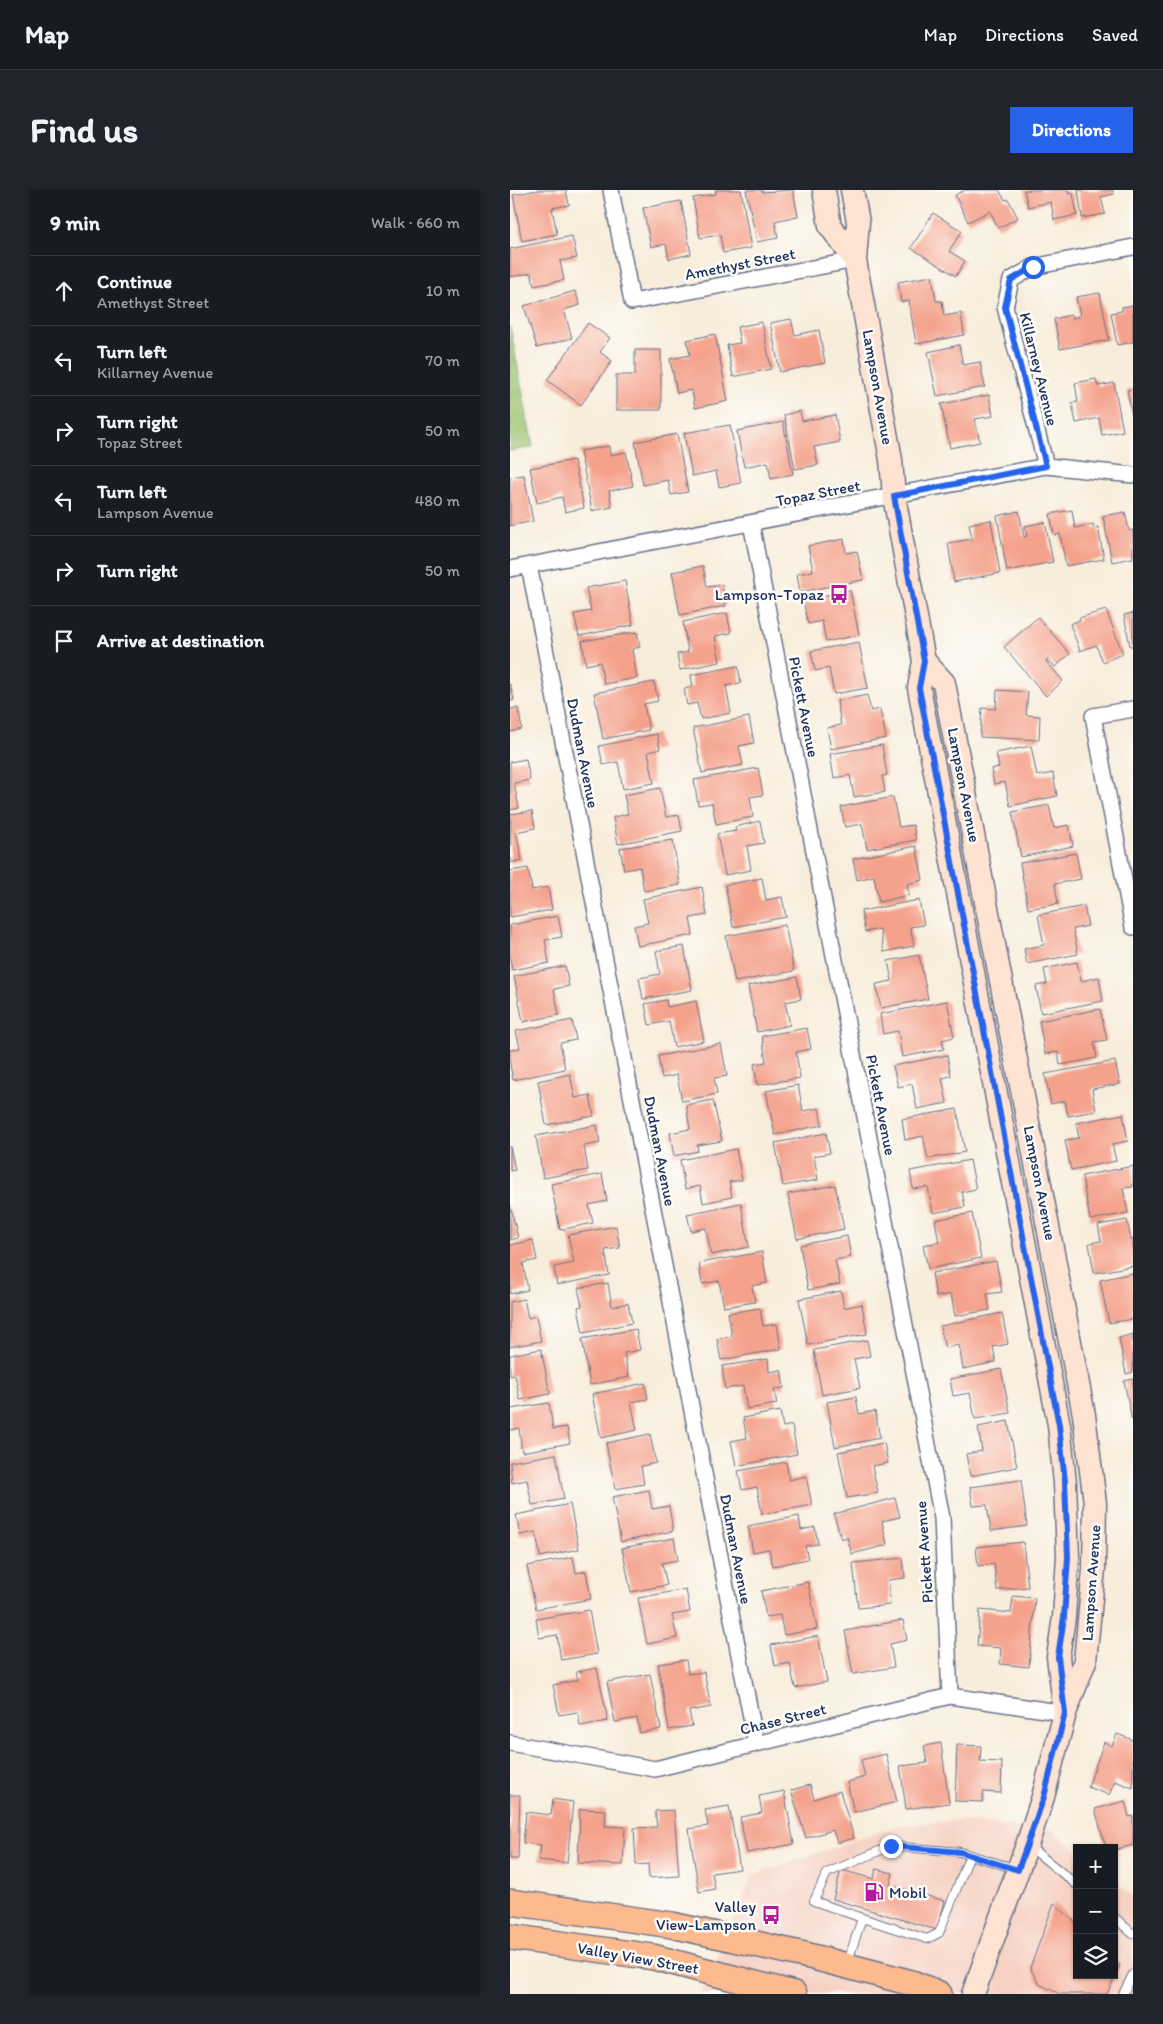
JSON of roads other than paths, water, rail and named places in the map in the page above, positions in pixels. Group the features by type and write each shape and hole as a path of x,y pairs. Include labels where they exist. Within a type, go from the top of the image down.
{"main road":[{"name":"Lampson Avenue","path":"824,190 830,226 855,260"},
{"name":"Lampson Avenue","path":"852,190 858,222 855,260 891,460 894,496 924,661 944,683 1084,1415 1095,1503 1094,1569 1085,1661 1065,1713 1044,1797 973,1994"},
{"path":"510,1902 672,1925 912,1983 939,1994"},
{"name":"Valley View Street","path":"510,1937 653,1957 782,1992"}],"street":[{"name":"Amethyst Street","path":"611,190 632,302 855,260"},
{"name":"Killarney Avenue","path":"1046,466 1005,307 1011,280 1033,267 1133,247"},
{"name":"Topaz Street","path":"510,568 1046,466 1133,475"},
{"name":"Pickett Avenue","path":"751,523 942,1518 950,1696"},
{"name":"Dudman Avenue","path":"529,565 756,1743"},
{"path":"1133,709 1093,716 1133,927"},
{"name":"Chase Street","path":"510,1743 655,1769 950,1696 1065,1713"}],"lane":[{"path":"1027,1845 1073,1883"},
{"path":"970,1855 940,1933 927,1938 814,1901 827,1873 891,1846 960,1852 970,1855 1018,1870"},
{"path":"846,1966 862,1918"},
{"path":"1118,1921 1133,1934"},
{"path":"1123,1994 1133,1974"}],"place":[{"name":"Lampson-Topaz","path":"839,594"},
{"name":"Mobil","path":"874,1892"},
{"name":"Valley View-Lampson","path":"771,1915"}]}
